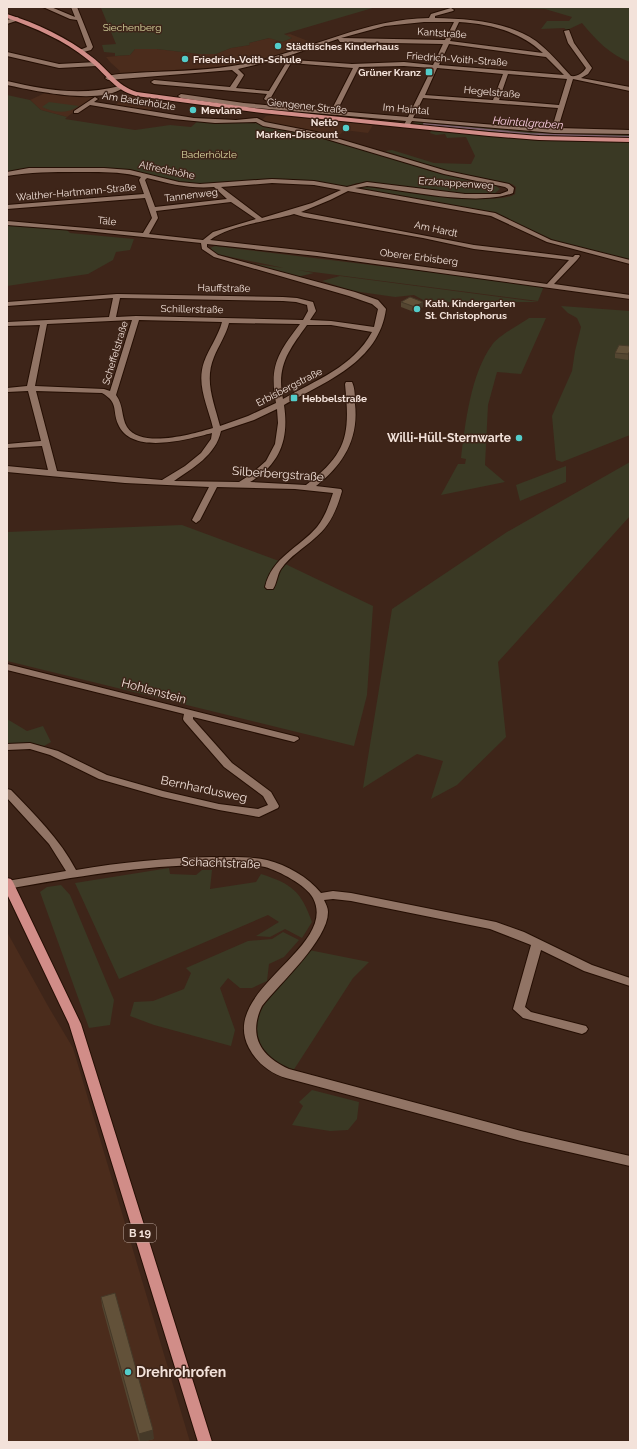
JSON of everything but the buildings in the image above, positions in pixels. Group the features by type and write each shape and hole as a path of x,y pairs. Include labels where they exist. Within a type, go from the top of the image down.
{"main road":[{"name":"Giengener Straße","path":"7,16 50,34 80,51 97,64 108,78 120,88 136,94 261,110 534,138 630,140"},
{"name":"B 19","path":"8,884 75,1024 205,1442"}],"street":[{"path":"46,7 72,18 80,18"},
{"path":"74,7 80,18 90,47 89,49 80,51"},
{"path":"432,19 433,15 451,10"},
{"path":"7,22 17,19"},
{"path":"271,60 385,24 432,19 488,24 511,31 530,40 569,77 570,80 554,131"},
{"path":"406,126 457,21"},
{"path":"567,31 571,43 589,68 586,73 576,78"},
{"name":"Kantstraße","path":"336,39 447,42 547,55"},
{"path":"7,54 59,66 97,64"},
{"name":"Friedrich-Voith-Straße","path":"108,78 155,74 193,73 234,68 271,60 358,66 398,64 435,66 569,77 630,89"},
{"path":"257,120 261,110 289,62"},
{"path":"333,113 358,66"},
{"path":"232,89 241,74 234,68"},
{"path":"496,101 506,72"},
{"path":"155,74 152,84 232,89 270,94"},
{"path":"7,83 48,92 76,94 100,92 120,88"},
{"name":"Am Baderhölzle","path":"76,112 101,94 100,92"},
{"name":"Im Haintal","path":"181,96 261,110 333,113 554,131 630,132"},
{"name":"Hegelstraße","path":"421,96 562,107"},
{"name":"Am Baderhölzle","path":"90,103 203,121 232,122 257,120"},
{"name":"Erzknappenweg","path":"204,242 215,233 318,204 356,186 367,184 433,193 497,196 508,194 512,190 507,186 446,173 343,141 308,132 263,124 257,120"},
{"name":"Alfredshöhe","path":"7,174 32,170 104,170 123,171 185,185 218,186 289,181 314,183 347,190 493,214 505,218 542,238 582,251 630,262"},
{"path":"145,176 142,180 155,218 145,235"},
{"path":"218,186 231,200 261,220"},
{"name":"Walther-Hartmann-Straße","path":"7,207 147,196"},
{"name":"Tannenweg","path":"153,209 231,200"},
{"name":"Am Hardt","path":"294,211 304,215 416,234 474,248 575,258"},
{"name":"Täle","path":"7,223 145,235 204,242"},
{"name":"Oberer Erbisberg","path":"204,242 318,254 630,297"},
{"name":"Erbisbergstraße","path":"113,394 119,406 121,425 124,431 131,436 155,441 172,440 217,430 245,420 336,373 354,358 369,342 382,319 382,309 375,302 352,294 216,256 206,250 203,246 204,242"},
{"path":"550,285 582,251"},
{"path":"112,318 117,296"},
{"name":"Hauffstraße","path":"7,304 117,296 297,300 310,304 312,311 306,322"},
{"name":"Schillerstraße","path":"7,324 136,318 306,322 338,324 376,330"},
{"name":"Scheffelstraße","path":"113,394 136,318"},
{"path":"164,484 196,462 211,448 216,439 217,430 208,397 205,378 209,360 224,330 226,320"},
{"path":"44,322 31,388 53,473"},
{"path":"243,483 261,471 275,455 280,443 280,403 276,394 276,380 284,351 306,322"},
{"path":"309,487 328,473 341,458 350,437 352,415 349,384"},
{"path":"7,390 31,388 86,389 104,391 113,394"},
{"path":"7,446 44,443"},
{"name":"Silberbergstraße","path":"7,469 105,480 164,484 243,483 309,487 338,491 334,504 320,529 283,560 274,572 270,587"},
{"name":"Silberbergstraße","path":"196,520 215,483"},
{"name":"Hohlenstein","path":"7,668 294,739"},
{"name":"Bernhardusweg","path":"7,748 30,746 54,753 103,777 162,794 218,807 259,813 274,806 267,794 228,765 188,719 188,714"},
{"path":"7,792 34,820 68,864 72,875"},
{"name":"Schachtstraße","path":"8,884 164,862 253,862 268,864 280,869 306,885 318,897"},
{"path":"630,982 588,968 537,943 504,929 480,922 351,897 333,895 318,897 322,915 317,930 308,944 261,999 252,1016 251,1036 254,1046 266,1062 286,1073 521,1136 630,1161"},
{"path":"537,943 519,1009 527,1015 582,1029"}],"shaded area":[{"name":"Friedrich-Voith-Schule","path":"290,34 316,44 244,64 205,70 119,75 120,71 106,57 130,55 135,49 157,49 199,54 216,54 231,48 250,45 249,43 270,38 282,42 292,38 284,35"},
{"path":"45,93 96,95 67,117 41,110 30,100"},
{"path":"129,94 162,99 149,111 114,106"},
{"path":"277,115 373,125 368,133 344,130 337,138 303,129 268,124 262,120 266,116"},
{"path":"7,932 73,1048 190,1442 7,1442"}],"green space":[{"name":"Siechenberg","path":"376,7 284,34 292,38 282,42 269,38 249,43 250,45 231,48 216,54 199,54 157,49 135,49 130,55 115,56 115,53 104,52 102,45 116,44 101,8"},
{"path":"478,7 630,7 630,62 609,51 582,23 567,30 564,28 541,29 547,21 569,21 572,17 545,9"},
{"name":"Baderhölzle","path":"7,95 30,100 41,110 67,117 65,119 135,130 170,125 191,127 198,121 255,123 305,133 362,148 430,171 495,185 500,189 494,194 469,194 366,183 357,183 345,187 290,180 213,186 182,183 125,170 7,173"},
{"path":"49,102 79,106 74,109 61,112 42,107"},
{"path":"416,121 549,133 630,134 630,139 532,137 413,123"},
{"path":"431,131 515,138 630,141 630,260 549,239 491,212 360,189 360,187 369,186 445,196 489,199 505,198 515,194 516,187 512,184 444,170 385,151 392,150 434,163 471,164 475,156 466,137 447,138 445,134 436,135 430,133"},
{"path":"7,225 66,229 70,233 134,239 130,250 116,252 113,260 88,274 7,286"},
{"path":"215,246 544,286 538,301 298,270 314,273 297,277 248,263 284,268 216,254 210,248"},
{"path":"340,276 539,302 427,302 414,295 395,297 353,291 322,281"},
{"path":"561,306 630,311 630,435 562,462 556,460 552,416 572,371 581,327 577,318 568,313"},
{"path":"529,318 546,318 521,374 497,372 488,405 485,465 505,482 441,495 458,464 465,464 466,459 461,458 467,415 474,384 485,356 492,345 499,338"},
{"path":"630,462 630,516 498,662 506,737 457,785 431,799 443,761 417,754 363,788 392,609 507,532"},
{"path":"566,466 566,482 520,501 516,485"},
{"path":"182,525 279,561 373,606 367,695 354,746 7,661 7,532"},
{"path":"7,719 27,731 43,726 51,742 44,746 31,743 7,743"},
{"path":"169,868 170,874 196,875 202,870 212,870 210,889 256,882 261,874 280,881 288,885 299,896 308,911 312,922 302,938 285,929 270,937 256,936 279,922 268,915 119,979 75,883"},
{"path":"61,885 70,895 114,1000 110,1025 89,1028 40,892 47,887"},
{"path":"283,932 299,940 284,957 269,964 267,981 252,988 240,988 228,978 220,988 235,1030 231,1046 154,1025 130,1016 134,1002 153,1001 184,989 191,973 186,968 248,941 272,939"},
{"path":"309,950 369,962 353,978 293,1071 278,1064 265,1053 258,1044 255,1034 255,1025 262,1008 268,999"},
{"path":"312,1090 359,1102 357,1119 348,1130 330,1131 292,1125 303,1106 299,1102"}],"waterway":[{"name":"Haintalgraben","path":"424,124 530,134 630,137"}],"place":[{"name":"Städtisches Kinderhaus","path":"278,46"},
{"name":"Friedrich-Voith-Schule","path":"185,59"},
{"name":"Grüner Kranz","path":"429,72"},
{"name":"Mevlana","path":"193,110"},
{"name":"Netto Marken-Discount","path":"346,128"},
{"name":"Kath. Kindergarten St. Christophorus","path":"417,309"},
{"name":"Hebbelstraße","path":"294,398"},
{"name":"Willi-Hüll-Sternwarte","path":"519,438"},
{"name":"Drehrohrofen","path":"128,1372"}]}
